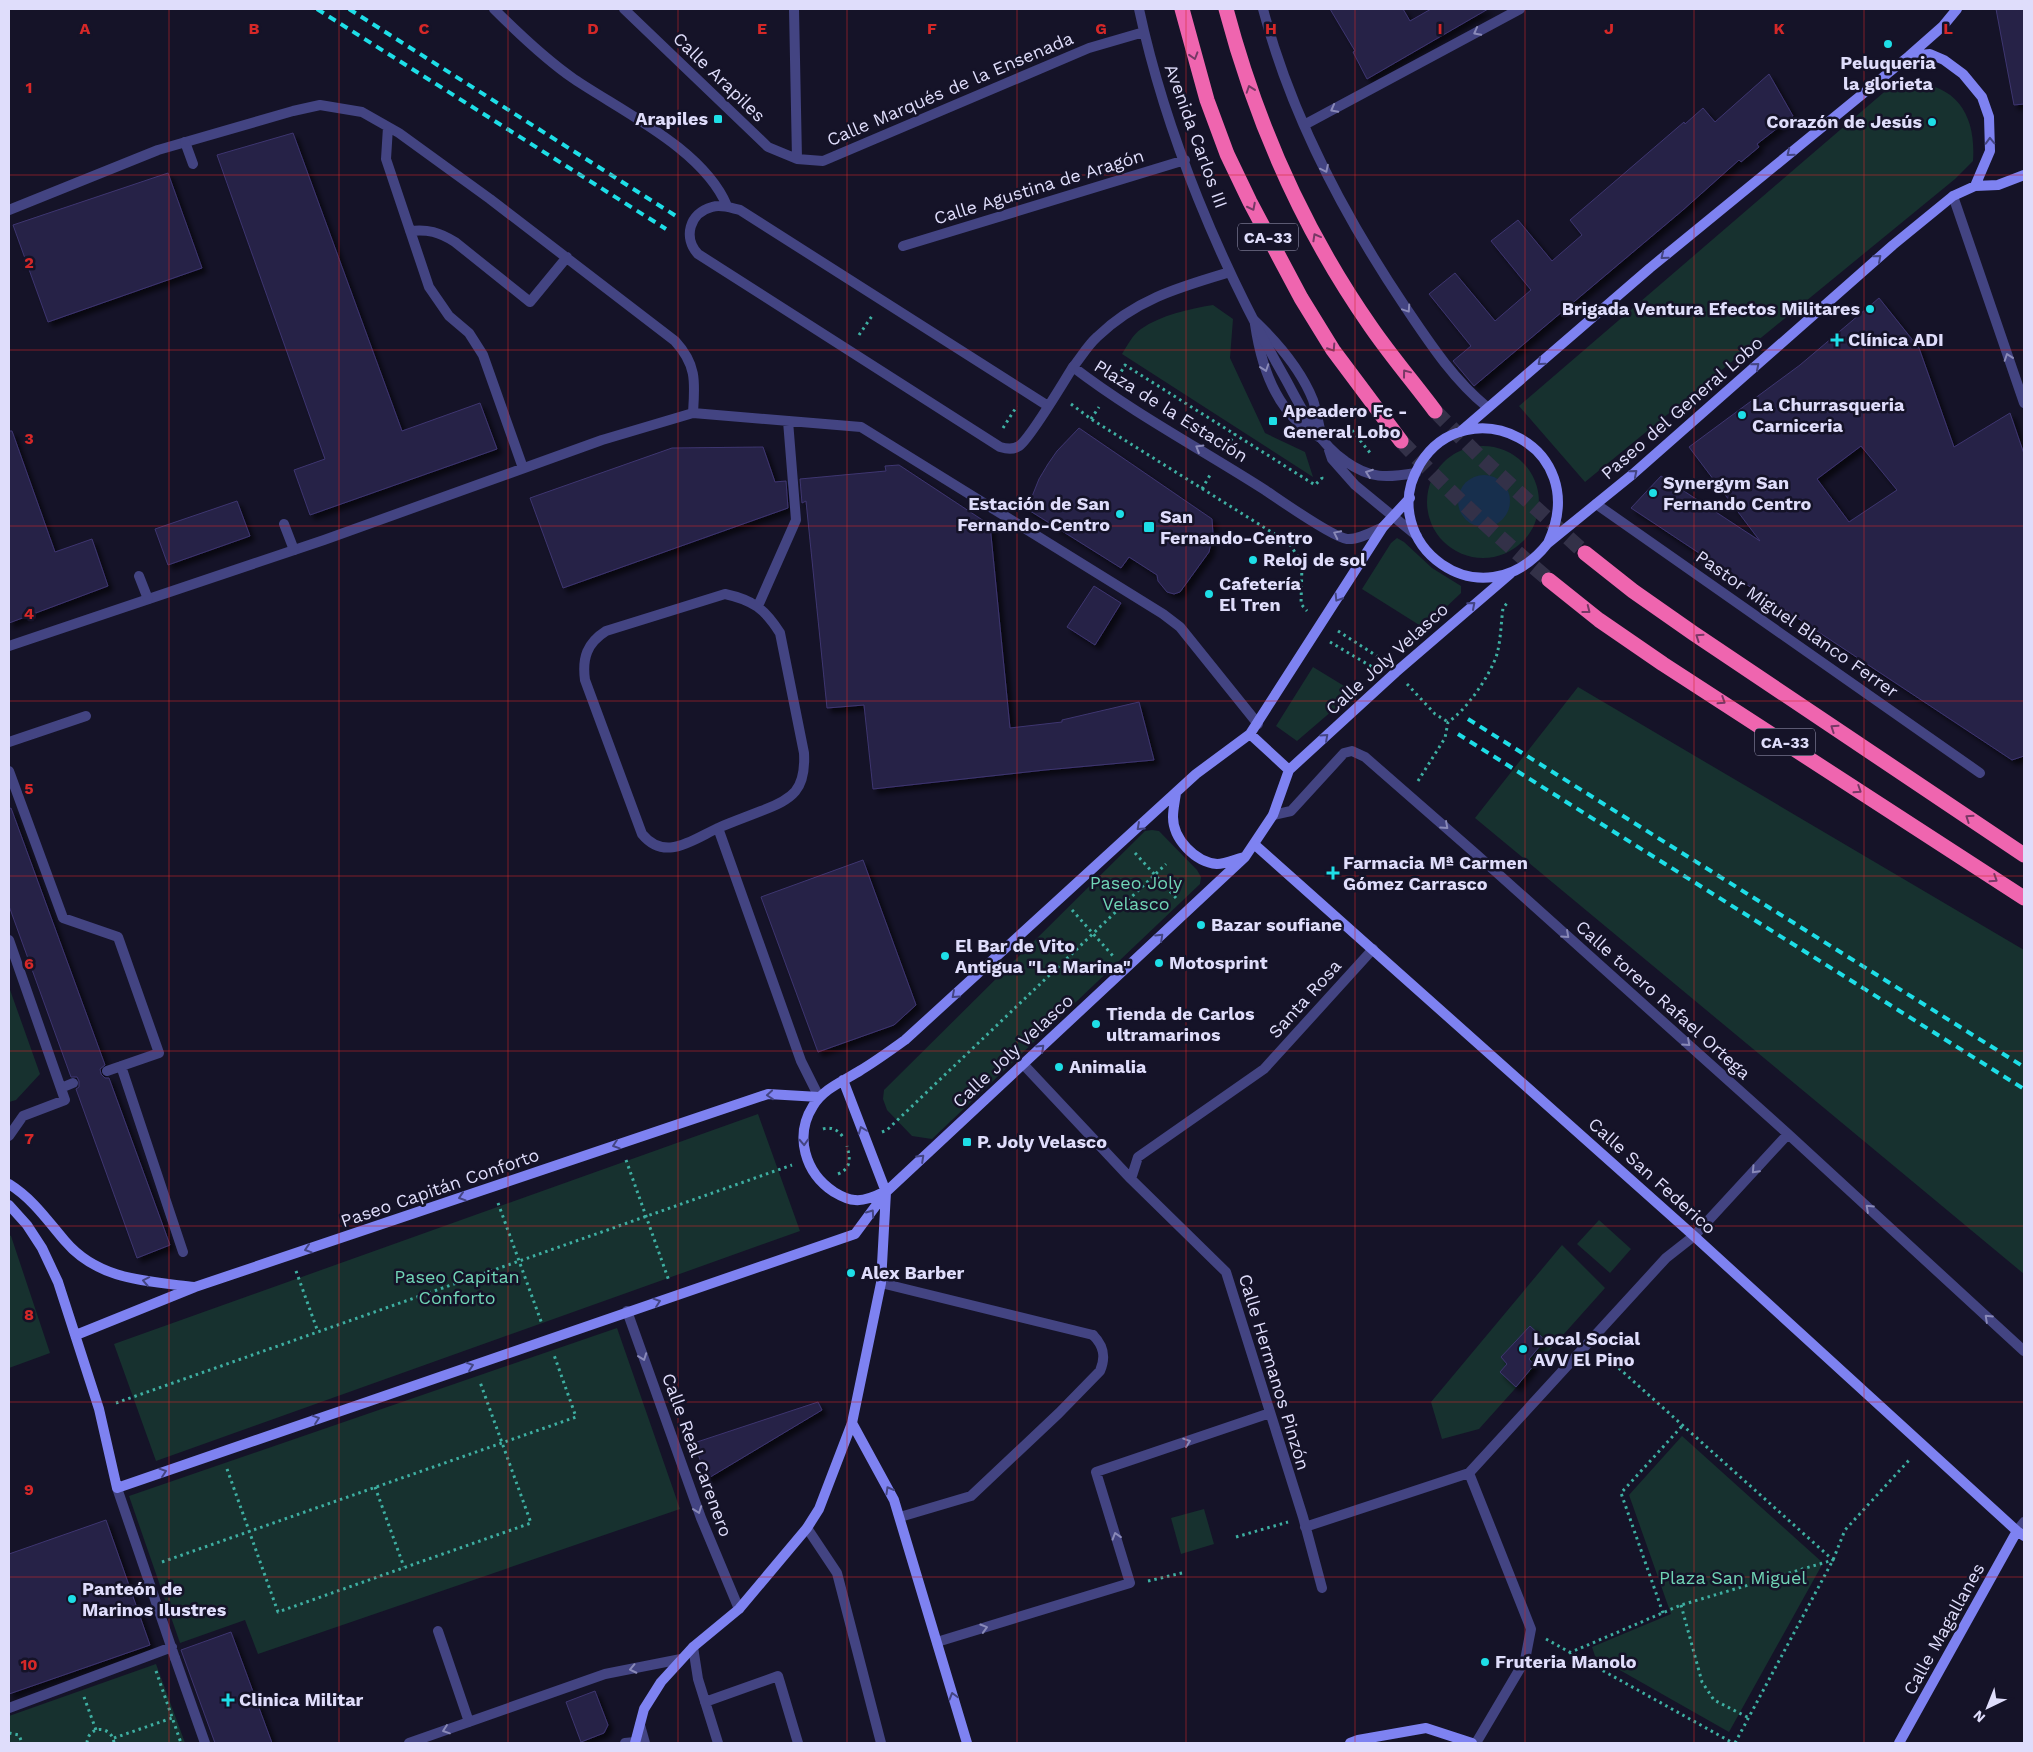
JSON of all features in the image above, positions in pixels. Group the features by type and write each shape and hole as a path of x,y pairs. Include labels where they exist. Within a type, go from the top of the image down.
{"highway":[{"name":"CA-33","path":"1182,9 1207,100 1227,154 1250,202 1302,298 1333,350 1401,441"},
{"name":"CA-33","path":"1226,9 1249,88 1268,138 1314,235 1371,327 1435,411"},
{"name":"CA-33","path":"1585,553 1633,591 1692,633 2024,855"},
{"name":"CA-33","path":"1549,580 1599,620 1663,664 2024,898"}],"street":[{"path":"494,9 549,60 574,79 636,118 685,154 714,182 727,206"},
{"name":"Calle Arapiles","path":"624,9 768,146 797,159"},
{"path":"794,9 797,159"},
{"name":"Avenida Carlos III","path":"1139,9 1159,90 1230,272"},
{"path":"1263,9 1274,46 1304,125 1342,205 1377,264 1443,363 1469,392 1487,407"},
{"path":"1304,125 1520,9"},
{"path":"1417,536 1410,512 1410,498 1416,473 1420,464 1431,450 1459,432 1650,268 1909,56 1943,26 1957,9"},
{"name":"Calle Marqués de la Ensenada","path":"797,159 823,161 1089,48 1144,32"},
{"path":"1909,56 1930,54 1944,60 1963,74 1982,97 1989,117 1990,151 1975,186 1998,185 2024,175"},
{"path":"9,210 158,150 293,111 320,105 362,112 388,127 490,199 675,341 686,352 693,366 695,382 692,413"},
{"path":"388,127 386,160 429,287 449,316 469,333 483,355 524,468"},
{"path":"185,142 193,164"},
{"name":"Calle Agustina de Aragón","path":"903,246 1185,160"},
{"name":"Paseo del General Lobo","path":"1548,543 1640,467 1893,245 1953,196 1975,186"},
{"path":"1953,196 2024,403"},
{"path":"1048,406 740,210 727,206 714,206 704,210 696,217 691,226 689,236 691,247 698,254 993,444 1006,449 1018,447 1023,443 1048,406 1073,367"},
{"path":"410,231 426,229 441,234 455,242 530,302 567,257"},
{"path":"1230,272 1290,388 1325,443 1332,458 1355,485 1394,515 1417,536 1432,556 1445,567 1460,574 1476,578 1493,578 1510,574 1538,556 1548,543 1555,528 1559,511 1555,478 1537,450 1524,440 1508,432 1492,429 1475,429 1459,432"},
{"name":"Plaza de la Estación","path":"1230,272 1185,285 1140,303 1095,338 1073,367 1108,394 1219,460 1326,529 1346,539 1365,535 1382,527"},
{"path":"1254,320 1274,339 1304,382 1313,400 1325,443 1343,460 1367,474 1378,477 1416,473"},
{"path":"9,646 294,550 602,440 692,413 861,427 1163,614 1180,627 1258,724"},
{"path":"758,606 796,520 788,421"},
{"path":"886,1192 854,1200 838,1194 824,1185 812,1171 804,1146 803,1125 819,1097 905,1040 1196,774 1250,734 1382,527 1410,498"},
{"name":"Pastor Miguel Blanco Ferrer","path":"1596,504 1980,772"},
{"path":"284,524 294,550"},
{"name":"Calle Joly Velasco","path":"1289,770 1386,680 1510,574"},
{"path":"139,576 148,599"},
{"path":"725,594 742,598 758,606 780,632 804,753 805,768 801,783 793,795 781,804 718,828 674,848 665,849 656,847 642,834 585,680 583,668 584,657 589,646 596,637 606,631 725,594"},
{"path":"9,742 86,716"},
{"path":"1176,793 1173,818 1177,835 1188,849 1204,861 1219,864 1245,857 1273,815 1289,770 1250,734"},
{"name":"Calle torero Rafael Ortega","path":"1273,815 1291,811 1344,754 1352,751 1365,757 1409,794 1788,1134 2024,1351"},
{"path":"9,771 63,918 118,937 159,1053 107,1071"},
{"path":"718,828 801,1060 819,1097"},
{"name":"Calle San Federico","path":"1254,844 1694,1236 2020,1533"},
{"name":"Calle Joly Velasco","path":"674,1296 855,1234 886,1192 1245,857"},
{"path":"9,940 65,1100 22,1116 9,1136"},
{"name":"Santa Rosa","path":"1131,1179 1138,1157 1264,1068 1373,949"},
{"name":"Calle Hermanos Pinzón","path":"1024,1064 1131,1179 1226,1272 1304,1522 1322,1588"},
{"path":"121,1066 183,1252"},
{"path":"625,1743 639,1743 640,1725 644,1709 661,1682 693,1647 739,1609 808,1528 819,1509 852,1424 881,1283 886,1192 843,1080"},
{"path":"61,1088 73,1083"},
{"name":"Paseo Capitán Conforto","path":"76,1335 195,1287 768,1094 819,1097"},
{"path":"1304,1522 1470,1473 1666,1258 1694,1236 1788,1134"},
{"path":"9,1184 23,1193 43,1212 70,1247 93,1266 112,1274 131,1278 195,1287"},
{"path":"9,1205 27,1224 42,1248 58,1282 99,1409 117,1488 205,1743"},
{"path":"881,1283 1093,1335 1103,1348 1104,1356 1100,1371 1053,1419 971,1496 900,1517"},
{"path":"117,1488 674,1296"},
{"name":"Calle Real Carenero","path":"627,1312 701,1518 739,1609"},
{"path":"937,1642 1130,1583 1096,1472 1270,1413"},
{"path":"852,1424 894,1500 967,1743"},
{"path":"1470,1473 1532,1629 1525,1660 1476,1743"},
{"path":"2020,1533 2024,1522"},
{"path":"808,1528 837,1574 881,1743"},
{"name":"Calle Magallanes","path":"1899,1743 2020,1533"},
{"path":"438,1631 469,1722"},
{"path":"9,1708 172,1647"},
{"path":"693,1647 698,1678 718,1743"},
{"path":"409,1743 605,1674 681,1659"},
{"path":"705,1702 778,1676 798,1743"},
{"path":"1350,1743 1426,1728 1472,1743"}],"path":[{"path":"848,351 882,301"},
{"path":"1091,419 1125,365 1315,485 1322,478 1314,458 1325,443 1351,429 1373,456"},
{"path":"993,444 1026,392"},
{"path":"1057,392 1091,419 1289,543 1302,563 1301,604 1305,610 1380,658 1396,672 1435,714 1448,722"},
{"path":"1409,794 1424,774 1445,738 1448,722 1458,716 1484,679 1497,654 1503,608 1518,590 1525,566"},
{"path":"1316,633 1376,669 1386,680"},
{"path":"1124,841 1188,911"},
{"path":"866,1140 887,1130 1166,864"},
{"path":"1061,898 1125,970"},
{"path":"820,1131 827,1128 835,1129 842,1134 847,1144 850,1160 842,1172 835,1175"},
{"path":"620,1144 674,1296"},
{"path":"99,1409 807,1160"},
{"path":"145,1568 576,1417 492,1187"},
{"path":"290,1255 318,1332"},
{"path":"1590,1342 1833,1560"},
{"path":"221,1452 278,1612 531,1523 474,1364"},
{"path":"1663,1613 1621,1493 1683,1425"},
{"path":"1532,1629 1568,1652 1734,1743 1833,1560 1845,1530 1923,1444"},
{"path":"375,1487 404,1568"},
{"path":"1236,1538 1304,1522"},
{"path":"1568,1652 1681,1605 1833,1560"},
{"path":"1157,1580 1182,1573"},
{"path":"1681,1605 1702,1682 1714,1700 1749,1718"},
{"path":"151,1655 181,1743"},
{"path":"78,1682 96,1730"},
{"path":"114,1738 172,1718"},
{"path":"87,1743 90,1734 96,1730 103,1729 114,1738 114,1743"},
{"path":"9,1733 19,1735 22,1743"}],"green space":[{"path":"1912,82 1942,90 1953,97 1961,106 1971,131 1973,161 1955,179 1585,482 1519,406 1890,87"},
{"path":"1213,305 1233,319 1230,358 1265,433 1305,452 1313,477 1122,354 1135,334 1149,324 1176,313"},
{"path":"1483,446 1504,450 1523,462 1535,481 1539,502 1535,523 1523,542 1504,554 1483,558 1462,554 1443,542 1431,523 1427,502 1431,481 1443,462 1462,450"},
{"path":"1397,538 1404,542 1432,568 1461,586 1461,593 1424,628 1362,589 1391,543"},
{"path":"1313,667 1354,692 1297,741 1276,726"},
{"path":"1578,687 2024,950 2024,1274 1475,818"},
{"name":"Paseo Joly Velasco","path":"1145,831 1159,831 1197,870 1201,877 1200,884 932,1139 912,1136 887,1110 883,1099 884,1090"},
{"path":"9,987 40,1074 16,1100 9,1102"},
{"name":"Paseo Capitan Conforto","path":"758,1114 800,1231 156,1461 114,1344"},
{"path":"1599,1220 1631,1249 1610,1273 1577,1244"},
{"path":"9,1235 11,1236 50,1353 9,1368"},
{"path":"1562,1245 1605,1288 1479,1429 1442,1439 1431,1402"},
{"path":"617,1328 680,1509 258,1654 245,1620 180,1643 129,1496"},
{"name":"Plaza San Miguel","path":"1682,1436 1823,1563 1729,1732 1595,1656 1592,1647 1671,1614 1629,1495"},
{"path":"1204,1509 1214,1544 1181,1554 1171,1518"},
{"path":"156,1664 185,1743 9,1743 9,1716"}],"water":[{"path":"1479,475 1489,475 1503,482 1510,496 1510,506 1503,520 1489,527 1479,527 1469,523 1462,516 1458,506 1458,496 1462,486 1469,479"}],"building":[{"path":"1330,9 1403,9 1410,21 1431,9 1488,9 1367,79 1353,52 1355,51"},
{"path":"1996,9 2024,9 2024,104 2014,105"},
{"path":"1769,74 1793,116 1757,144 1759,147 1741,162 1739,160 1683,210 1474,386 1453,361 1471,346 1429,294 1455,273 1495,321 1531,290 1491,241 1518,220 1552,261 1582,235 1570,220 1684,122 1685,124 1703,108 1715,122"},
{"path":"293,133 402,431 480,403 497,449 310,515 294,470 325,459 217,155"},
{"path":"168,173 202,268 48,322 13,225"},
{"path":"1879,298 1919,348 1954,447 2010,413 2024,454 2024,756 2012,760 1631,508 1661,476 1760,541 1689,447 1800,365","holes":["1861,446 1897,490 1849,522 1817,479"]},
{"name":"Estación de San Fernando-Centro","path":"1079,428 1212,519 1213,534 1209,552 1180,592 1174,594 1167,592 1158,581 1157,575 1129,557 1121,568 1027,509 1039,479 1048,464 1057,451"},
{"path":"9,431 12,431 55,552 92,539 108,586 9,623"},
{"path":"763,447 775,482 786,481 788,508 563,588 530,498 672,448"},
{"path":"899,465 990,525 1010,728 1062,722 1062,720 1139,702 1154,760 873,789 864,705 827,708 806,501 802,503 800,479 886,471 885,466"},
{"path":"237,501 250,536 168,565 155,529"},
{"path":"1094,586 1121,603 1095,645 1067,627"},
{"path":"11,808 105,1065 100,1069 101,1074 105,1078 109,1078 170,1245 137,1258 76,1089 79,1087 79,1081 77,1077 71,1077 9,906 9,809"},
{"path":"863,860 916,1005 894,1025 818,1052 761,897"},
{"name":"Local Social AVV El Pino","path":"1530,1326 1545,1340 1529,1359 1534,1365 1516,1387 1500,1372 1507,1364 1501,1357"},
{"path":"818,1402 822,1410 707,1479 694,1443"},
{"name":"Panteón de Marinos Ilustres","path":"106,1520 150,1645 9,1694 9,1554"},
{"name":"Clinica Militar","path":"231,1632 272,1743 215,1743 181,1650"},
{"path":"595,1691 608,1725 604,1733 581,1742 566,1702"}],"tunnel":[{"path":"1435,411 1480,457 1585,553"},
{"path":"1401,441 1473,513 1549,580"}],"railway":[{"path":"317,9 666,229"},
{"path":"349,9 676,216"},
{"path":"1468,719 2024,1067"},
{"path":"1458,734 2024,1089"}],"place":[{"name":"Peluqueria la glorieta","path":"1888,44"},
{"name":"Arapiles","path":"718,119"},
{"name":"Corazón de Jesús","path":"1932,122"},
{"name":"Brigada Ventura Efectos Militares","path":"1870,309"},
{"name":"Clínica ADI","path":"1837,340"},
{"name":"La Churrasqueria Carniceria","path":"1742,415"},
{"name":"Apeadero Fc - General Lobo","path":"1273,421"},
{"name":"Synergym San Fernando Centro","path":"1653,493"},
{"name":"Estación de San Fernando-Centro","path":"1120,514"},
{"name":"San Fernando-Centro","path":"1149,527"},
{"name":"Reloj de sol","path":"1253,560"},
{"name":"Cafetería El Tren","path":"1209,594"},
{"name":"Farmacia Mª Carmen Gómez Carrasco","path":"1333,873"},
{"name":"Bazar soufiane","path":"1201,925"},
{"name":"El Bar de Vito Antigua \"La Marina\"","path":"945,956"},
{"name":"Motosprint","path":"1159,963"},
{"name":"Tienda de Carlos ultramarinos","path":"1096,1024"},
{"name":"Animalia","path":"1059,1067"},
{"name":"P. Joly Velasco","path":"967,1142"},
{"name":"Alex Barber","path":"851,1273"},
{"name":"Local Social AVV El Pino","path":"1523,1349"},
{"name":"Panteón de Marinos Ilustres","path":"72,1599"},
{"name":"Fruteria Manolo","path":"1485,1662"},
{"name":"Clinica Militar","path":"228,1700"}]}
